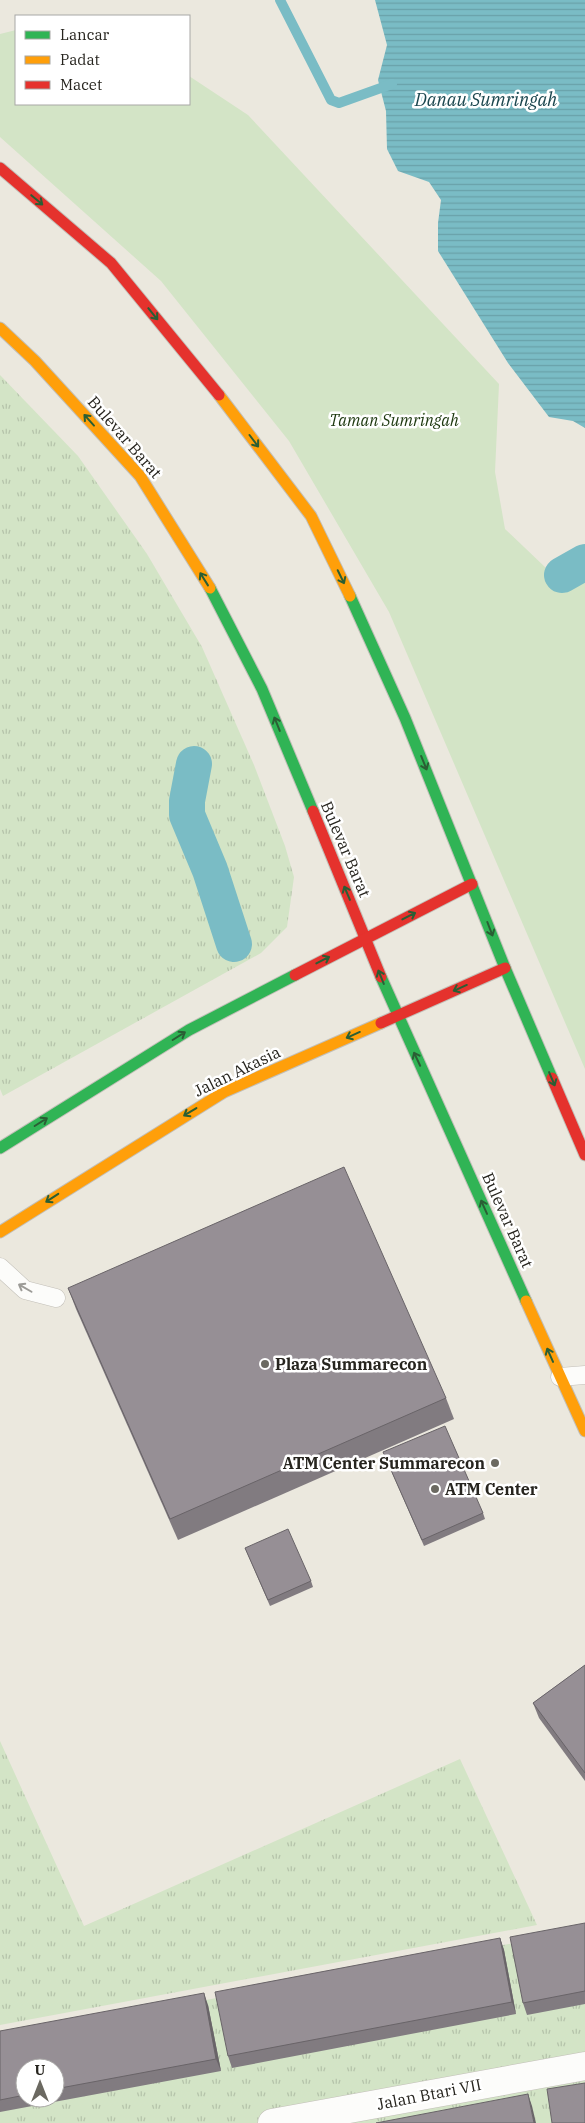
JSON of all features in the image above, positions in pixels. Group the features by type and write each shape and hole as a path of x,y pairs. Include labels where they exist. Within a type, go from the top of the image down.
{"main road":[{"path":"0,168 111,263 208,381 311,516 374,645 505,968 585,1155"},
{"name":"Bulevar Barat","path":"0,328 36,361 140,476 211,590 262,689 397,1016 585,1431"},
{"path":"0,1148 188,1030 472,884"},
{"name":"Jalan Akasia","path":"0,1232 56,1195 224,1092 505,968"}],"street":[{"name":"Jalan Btari VII","path":"272,2123 585,2066"}],"lane":[{"path":"0,1267 24,1290 56,1298"},
{"path":"560,1377 585,1375"}],"green space":[{"name":"Taman Sumringah","path":"15,30 15,105 190,105 190,77 248,115 499,384 495,472 505,529 567,588 585,579 585,1069 389,612 289,441 161,281 0,137 0,34"},
{"path":"0,375 78,456 147,554 202,647 254,765 285,846 294,877 287,927 261,953 3,1096 0,1089"},
{"path":"0,1741 84,1926 460,1759 537,1925 0,2025"},
{"path":"585,1930 585,2123 0,2123 0,2038"}],"water":[{"name":"Danau Sumringah","path":"375,0 585,0 585,428 573,421 549,417 508,363 438,251 438,223 441,200 429,182 398,171 387,149 386,111 378,80 387,45"}],"building":[{"name":"Plaza Summarecon","path":"344,1167 446,1398 170,1519 68,1288"},
{"name":"ATM Center","path":"445,1426 483,1513 422,1540 383,1452"},
{"path":"288,1529 311,1581 268,1600 245,1548"},
{"path":"585,1665 585,1773 533,1703"},
{"path":"585,1923 585,1991 523,2003 510,1937"},
{"path":"500,1938 512,2002 228,2056 215,1992"},
{"path":"204,1993 216,2059 65,2087 65,2058 15,2058 15,2097 0,2100 0,2031"},
{"path":"585,2083 585,2123 552,2123 547,2089"},
{"path":"528,2094 534,2123 376,2123"}],"waterway":[{"path":"280,0 331,100 339,103 392,84"},
{"path":"562,575 585,562"},
{"path":"194,764 187,801 187,815 210,870 234,944"}],"traffic: fast":[{"path":"210,588 262,689 313,811"},
{"path":"350,596 405,718 505,968 552,1078"},
{"path":"0,1148 189,1030 295,975"},
{"path":"381,977 526,1301"}],"traffic: slow":[{"path":"0,328 35,361 140,476 210,588"},
{"path":"219,395 311,516 350,596"},
{"path":"0,1232 224,1092 381,1023"},
{"path":"526,1301 585,1431"}],"traffic: jam":[{"path":"0,168 111,263 219,395"},
{"path":"313,811 381,977"},
{"path":"295,975 472,884"},
{"path":"381,1023 505,968"},
{"path":"552,1078 585,1155"}],"place":[{"name":"Plaza Summarecon","path":"265,1364"},
{"name":"ATM Center Summarecon","path":"495,1463"},
{"name":"ATM Center","path":"435,1489"}]}
